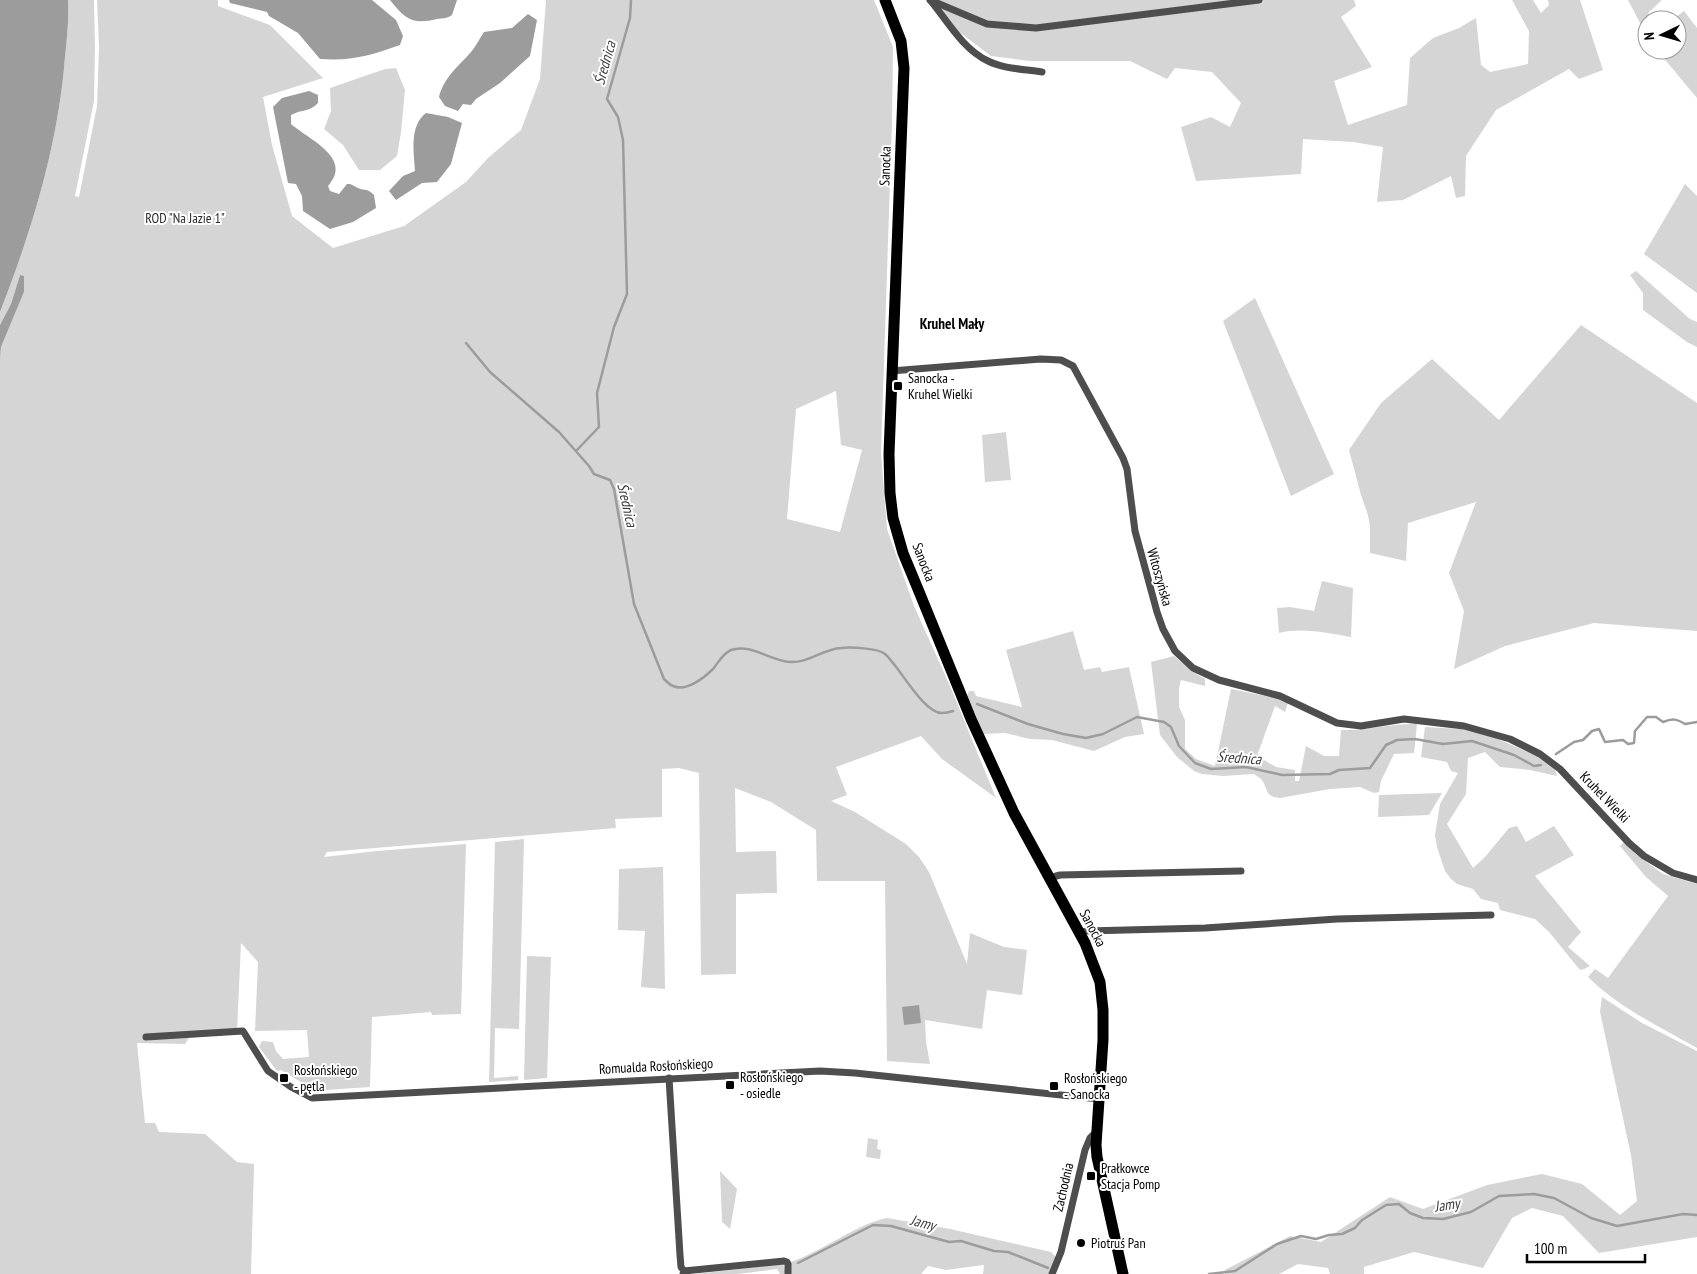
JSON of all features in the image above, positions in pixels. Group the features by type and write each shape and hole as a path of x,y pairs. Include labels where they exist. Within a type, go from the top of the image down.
{"main road":[{"name":"Sanocka","path":"886,0 901,40 904,68 891,371 889,481 891,506 903,553 971,719 1014,813 1080,933 1100,982 1103,1046 1097,1157 1123,1274"}],"street":[{"path":"930,0 987,24 1036,28 1259,0"},
{"path":"930,0 967,46 988,61 1042,72"},
{"name":"Witoszyńska","path":"891,371 1042,359 1060,360 1073,366 1125,463 1135,531 1163,629 1175,651 1193,668 1219,680 1280,696 1337,723 1361,726 1404,720 1464,726 1493,733"},
{"name":"Kruhel Wielki","path":"1493,733 1532,750 1560,768 1644,856 1673,873 1697,880"},
{"path":"1049,878 1060,875 1241,870"},
{"path":"1080,933 1138,928 1205,928 1329,919 1491,915"},
{"name":"Romualda Rosłońskiego","path":"146,1037 243,1031 268,1071 291,1087 312,1098 820,1071 855,1073 1099,1099"},
{"path":"670,1078 680,1255 681,1267 684,1272 784,1260 788,1264 788,1274"},
{"name":"Zachodnia","path":"1052,1274 1061,1252 1085,1150 1090,1138 1097,1132"}],"green space":[{"name":"ROD \"Na Jazie 1\"","path":"68,0 94,0 94,101 75,196 79,197 97,106 99,47 97,0 218,0 218,6 270,25 323,78 263,97 272,145 292,216 333,248 404,226 466,182 488,158 521,130 540,79 546,0 874,0 893,47 881,453 887,529 914,606 950,686 996,798 942,759 921,736 836,767 847,795 831,801 855,812 906,844 919,857 929,872 967,964 970,933 1004,947 1027,950 1022,995 987,990 982,1029 925,1020 930,1064 887,1061 885,881 817,881 816,830 771,802 735,788 736,852 776,851 777,893 736,894 736,974 701,975 699,773 679,768 662,769 662,817 615,819 616,828 327,852 324,857 466,844 461,1014 432,1015 431,1012 372,1017 370,1087 325,1090 311,1088 281,1070 277,1071 259,1047 262,1041 273,1042 276,1051 283,1059 309,1057 307,1030 255,1031 258,962 241,943 237,1032 189,1038 185,1044 137,1043 145,1123 155,1123 159,1132 205,1134 237,1162 254,1164 251,1274 0,1274 0,359 1,347 24,292 20,275 11,304 0,325 0,312 33,219 50,155 62,90","holes":["836,391 841,445 862,450 840,532 787,519 796,409"]},
{"path":"938,0 1354,0 1356,6 1341,17 1372,67 1334,81 1348,125 1407,105 1410,58 1433,38 1459,28 1476,18 1481,65 1490,72 1528,64 1529,31 1512,0 1533,0 1541,13 1549,5 1548,0 1580,0 1603,70 1579,79 1569,69 1496,110 1466,156 1465,196 1456,198 1451,176 1403,200 1377,202 1383,147 1353,142 1303,139 1301,174 1196,181 1181,127 1211,117 1230,127 1241,103 1212,72 1175,68 1167,79 1130,61 1030,61 991,56 958,31 938,7"},
{"path":"1628,0 1662,0 1651,10 1637,10 1637,17"},
{"path":"1687,15 1697,28 1697,98 1665,60 1687,60"},
{"path":"396,68 405,90 397,156 380,170 359,170 343,145 324,129 331,111 330,88 385,69"},
{"path":"1685,184 1697,196 1697,293 1644,254"},
{"path":"1636,271 1690,319 1697,322 1697,347 1687,342 1643,310 1643,293 1630,275"},
{"path":"1255,298 1334,474 1291,496 1223,321"},
{"path":"1581,325 1697,403 1697,631 1594,623 1505,646 1454,669 1464,611 1449,573 1476,502 1408,523 1406,561 1370,553 1368,515 1349,450 1381,403 1432,359 1499,420"},
{"path":"1006,432 1011,480 985,482 982,435"},
{"path":"1322,581 1353,588 1351,637 1306,631 1279,633 1277,608 1290,607 1314,611"},
{"path":"1073,631 1084,670 1100,667 1102,672 1129,667 1144,734 1125,737 1094,751 1052,740 1030,739 1005,733 984,734 967,696 969,691 974,691 976,696 1022,707 1006,650"},
{"path":"1174,656 1191,671 1205,679 1205,686 1181,680 1179,688 1179,707 1185,720 1185,749 1196,759 1215,766 1231,689 1276,698 1288,703 1285,712 1275,706 1257,756 1276,767 1295,770 1295,781 1299,781 1306,746 1324,756 1339,756 1341,730 1417,724 1414,753 1394,754 1381,781 1379,792 1374,793 1360,787 1330,789 1280,798 1271,796 1261,779 1254,774 1223,776 1202,774 1194,771 1177,757 1160,735 1151,662"},
{"path":"1425,727 1477,730 1539,757 1554,766 1557,776 1530,770 1500,767 1485,752 1468,758 1466,794 1447,824 1473,868 1485,857 1509,828 1517,826 1526,842 1554,826 1574,855 1535,876 1581,932 1568,947 1590,966 1580,970 1549,932 1535,919 1500,910 1498,903 1481,899 1473,889 1457,884 1445,871 1435,835 1440,804 1458,773 1451,771 1447,762 1421,757"},
{"path":"1442,793 1429,815 1378,817 1379,795"},
{"path":"524,839 519,1029 495,1028 494,1078 518,1076 518,1080 489,1082 495,842"},
{"path":"1624,842 1637,855 1663,874 1697,884 1697,1048 1612,998 1588,977 1595,969 1608,978 1668,896 1646,877 1620,846"},
{"path":"663,867 665,989 641,987 645,931 618,930 619,869"},
{"path":"527,956 551,957 547,1078 524,1080"},
{"path":"1602,997 1642,1023 1697,1051 1697,1237 1599,1253 1563,1216 1532,1208 1512,1218 1483,1268 1414,1252 1364,1267 1364,1274 1330,1274 1328,1268 1298,1264 1279,1274 1225,1274 1225,1270 1290,1236 1321,1242 1390,1197 1423,1209 1487,1185 1542,1174 1582,1184 1620,1215 1637,1201 1631,1155 1600,1012"},
{"path":"868,1138 878,1140 877,1149 881,1150 880,1159 866,1157"},
{"path":"720,1171 737,1189 730,1229 722,1222"},
{"path":"887,1218 950,1229 1051,1252 1056,1257 1050,1274 983,1274 984,1265 946,1270 928,1266 921,1274 791,1274 791,1262 863,1226"},
{"path":"783,1264 786,1274 780,1274 777,1269 737,1274 695,1274"}],"shaded area":[{"path":"0,0 68,0 68,7 62,90 50,155 33,219 0,312"},
{"path":"229,0 372,0 396,20 403,36 400,45 370,55 342,59 320,59 298,33 269,16 267,12 230,3"},
{"path":"390,0 457,0 450,16 428,21 415,21 400,12"},
{"path":"528,14 537,20 530,56 500,83 476,99 471,105 463,104 458,111 445,106 439,97 444,84 473,50 484,32 512,28"},
{"path":"309,91 318,95 318,103 312,108 291,115 291,124 326,150 332,158 336,167 335,176 328,186 330,191 339,194 347,184 368,190 374,195 376,208 353,222 330,229 303,211 302,196 296,184 288,183 273,107 282,98"},
{"path":"426,113 448,117 462,123 451,164 437,182 422,183 396,200 389,191 403,176 415,171 415,132 421,118"},
{"path":"20,275 24,276 24,292 1,347 0,359 0,325 11,304"},
{"path":"919,1005 921,1023 904,1025 902,1007"}],"waterway":[{"name":"Średnica","path":"576,451 599,427 597,393 614,327 627,294 623,140 618,117 607,99 630,18 631,0"},
{"name":"Średnica","path":"466,343 490,372 559,432 594,474 610,480 614,489 634,604 664,679 670,684 678,687 689,686 713,669 725,654 738,648 753,650 775,659 790,662 797,662 834,649 864,648 885,654 919,697 935,711 942,713 953,711"},
{"name":"Średnica","path":"977,704 1028,724 1063,734 1086,738 1103,734 1137,717 1164,722 1171,727 1179,746 1195,763 1211,769 1246,767 1282,775 1330,774 1339,770 1370,768 1386,745 1397,740 1415,739 1443,744 1472,741 1514,755 1534,766 1541,765"},
{"name":"Średnica","path":"1556,754 1574,742 1583,740 1592,731 1599,729 1605,742 1623,740 1628,744 1634,743 1635,731 1647,717 1656,717 1663,722 1672,720 1685,724 1697,722"},
{"name":"Jamy","path":"1209,1274 1235,1271 1277,1244 1301,1236 1316,1239 1342,1234 1355,1228 1362,1220 1386,1205 1399,1204 1410,1213 1423,1218 1443,1219 1471,1212 1499,1196 1534,1194 1554,1198 1591,1218 1617,1226 1683,1214 1697,1215"},
{"name":"Jamy","path":"798,1263 873,1225 891,1226 949,1242 961,1241 994,1251 1008,1252 1048,1268"}],"place":[{"name":"Sanocka - Kruhel Wielki","path":"898,386"},
{"name":"Rosłońskiego - pętla","path":"284,1078"},
{"name":"Rosłońskiego - osiedle","path":"730,1085"},
{"name":"Rosłońskiego - Sanocka","path":"1054,1086"},
{"name":"Prałkowce Stacja Pomp","path":"1091,1176"},
{"name":"Piotruś Pan","path":"1081,1243"}],"district":[{"name":"Kruhel Mały","path":"952,324"}]}
